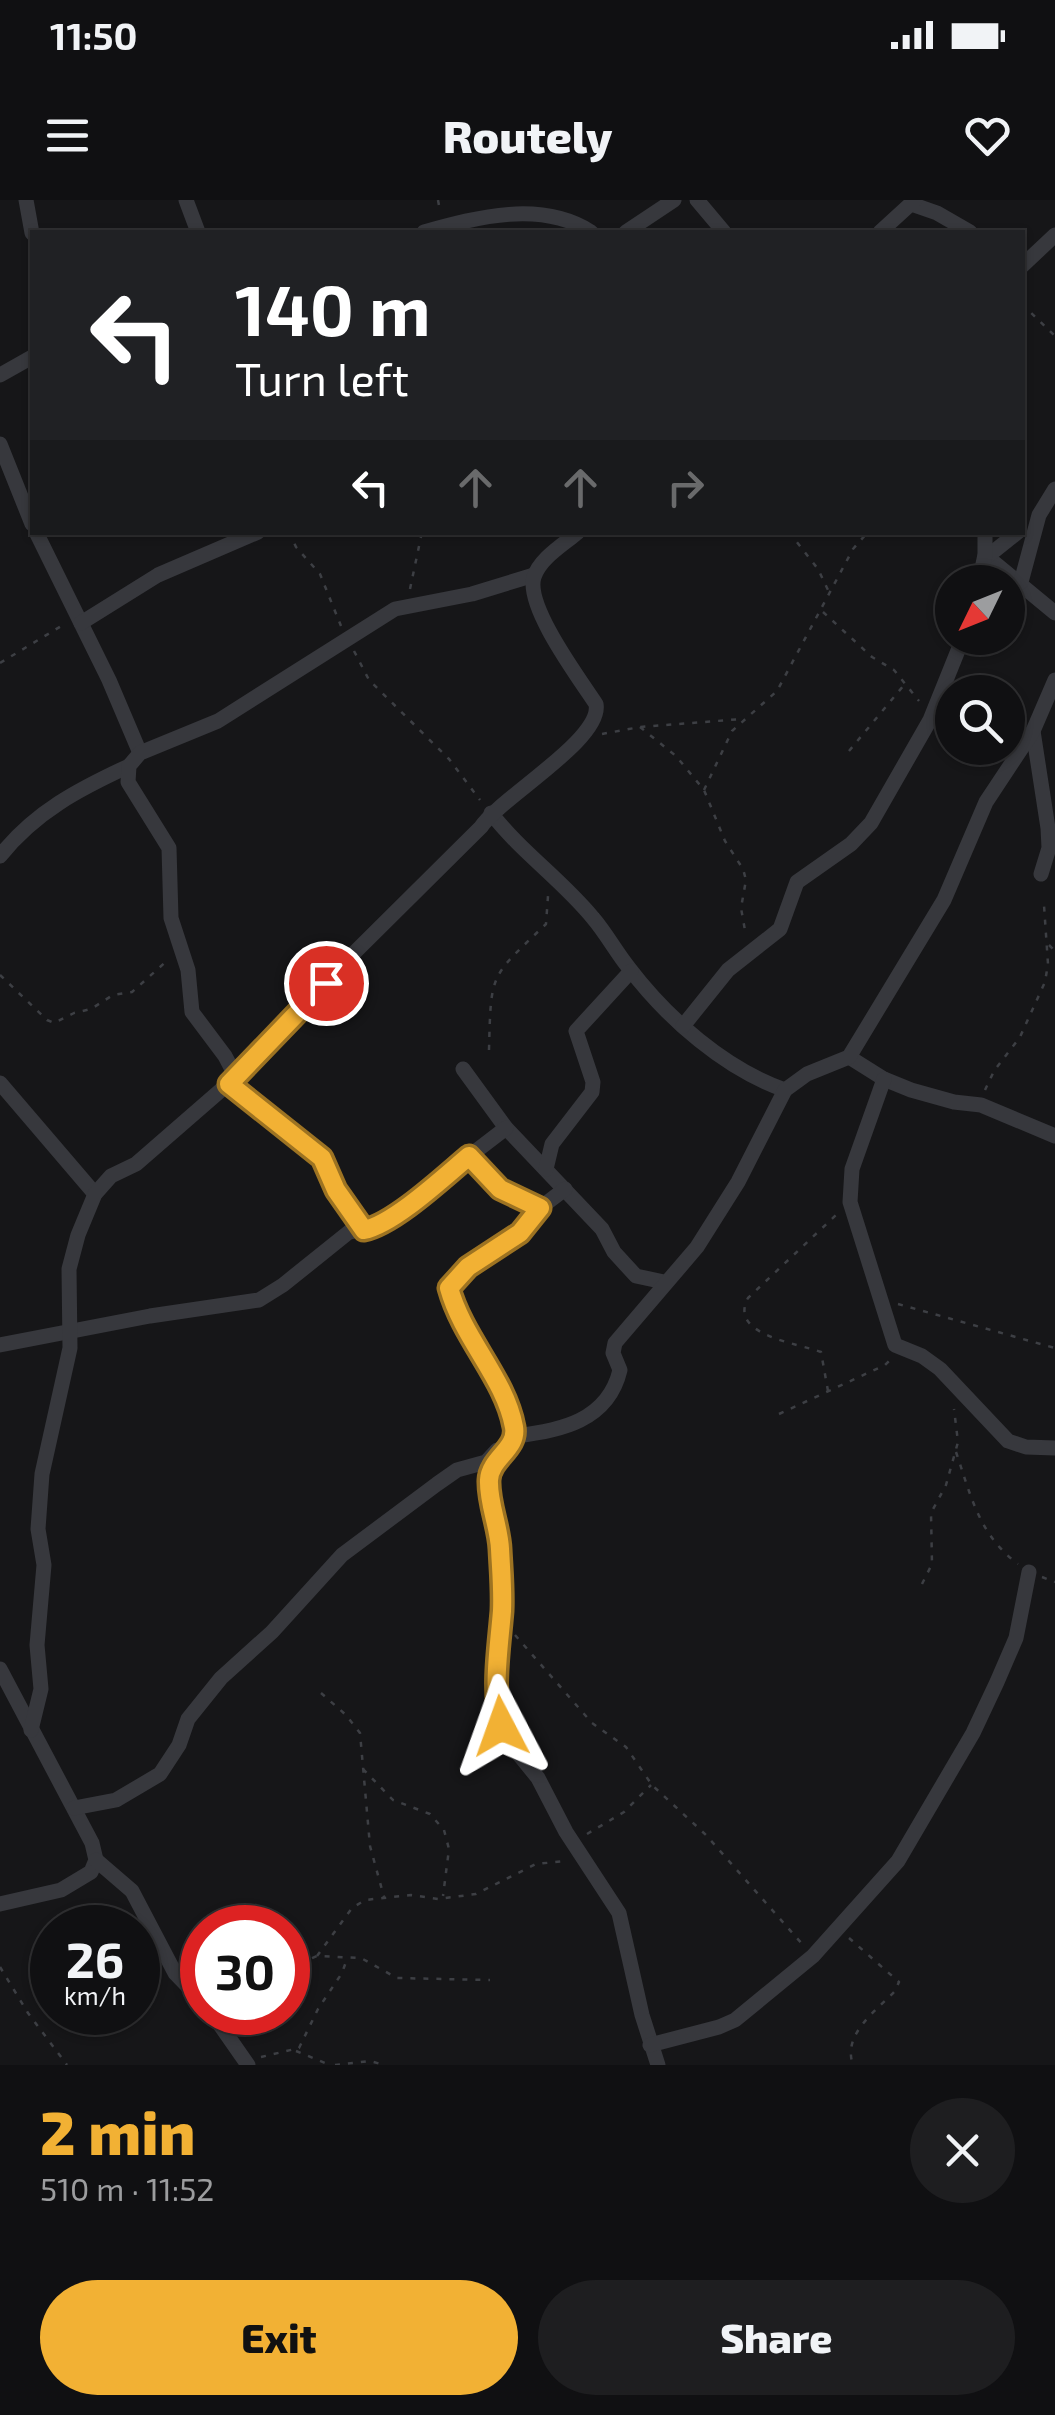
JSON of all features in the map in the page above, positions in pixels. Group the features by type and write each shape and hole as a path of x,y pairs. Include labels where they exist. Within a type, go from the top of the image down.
{"street":[{"path":"26,200 31,230"},
{"path":"186,200 197,230"},
{"path":"536,200 546,214"},
{"path":"629,230 674,200"},
{"path":"698,200 722,230"},
{"path":"882,230 913,202 938,206 968,230"},
{"path":"436,230 508,213 546,214 588,230"},
{"path":"1025,263 1055,235"},
{"path":"0,375 30,359"},
{"path":"0,444 30,519"},
{"path":"1025,570 1039,515 1055,489"},
{"path":"1025,526 1039,515"},
{"path":"37,535 140,753"},
{"path":"79,620 158,575 251,535"},
{"path":"32,1730 41,1689 36,1645 44,1565 38,1529 42,1474 70,1348 70,1270 78,1235 95,1194 110,1176 136,1164 233,1080 432,878 490,813 576,741 596,716 596,704 532,596 534,575 541,563 574,535"},
{"path":"984,565 985,535"},
{"path":"987,555 1013,535"},
{"path":"987,555 1000,565"},
{"path":"0,856 24,828 71,793 128,766 140,753 218,722 382,616 534,575"},
{"path":"1025,585 1055,612"},
{"path":"683,1026 728,970 780,929 802,876 851,844 871,822 930,720 956,655"},
{"path":"74,1808 116,1800 160,1774 179,1745 188,1719 221,1678 272,1632 342,1554 457,1470 486,1462 513,1440 550,1432 595,1413 620,1374 614,1346 697,1247 738,1182 785,1090 797,1079 849,1057 944,900 986,802 1032,732 1055,680"},
{"path":"1032,732 1048,828 1049,848 1041,874"},
{"path":"128,766 128,782 168,848 172,918 188,970 192,1012 225,1056 233,1080 322,1158 336,1190 364,1230"},
{"path":"490,813 510,838 592,916 631,971 683,1026 759,1081 785,1090"},
{"path":"546,1169 552,1144 592,1092 593,1082 576,1031 631,971"},
{"path":"849,1057 884,1079 954,1102 978,1105 1055,1136"},
{"path":"463,1068 506,1128 602,1230 614,1252 636,1276 664,1282"},
{"path":"884,1079 852,1170 850,1202 895,1344 930,1361 1008,1441 1026,1447 1055,1448"},
{"path":"0,1083 95,1194"},
{"path":"0,1345 259,1300 348,1232 377,1227 506,1128"},
{"path":"469,1156 500,1189 540,1208"},
{"path":"565,1189 540,1208 520,1233 468,1267 449,1288 466,1334 493,1373 511,1414 513,1440 492,1469 489,1480 500,1540 501,1618 497,1648 501,1726 538,1778 582,1859 619,1913 658,2065"},
{"path":"650,2045 719,2028 735,2020 813,1956 898,1861 973,1733 1016,1638 1029,1572"},
{"path":"0,1669 92,1842 96,1860 92,1872 61,1890 0,1904"},
{"path":"96,1860 132,1890 180,1978"},
{"path":"227,2035 248,2064"}],"path":[{"path":"1025,307 1055,336"},
{"path":"290,535 320,574 369,680 449,759 490,813"},
{"path":"408,606 421,535"},
{"path":"790,535 818,569 829,592"},
{"path":"704,790 727,740 742,719 776,691 853,549 865,535"},
{"path":"821,610 905,684 930,720"},
{"path":"0,664 79,620"},
{"path":"849,751 905,684"},
{"path":"576,741 640,728 742,719"},
{"path":"640,728 676,756 704,790 725,841 743,869 746,880 741,908 750,952"},
{"path":"489,1050 491,988 499,969 546,924 547,874"},
{"path":"978,1105 994,1071 1020,1038 1045,982 1048,944 1044,904"},
{"path":"1048,944 1055,951"},
{"path":"0,974 54,1023 91,1009 113,995 132,992 182,948"},
{"path":"828,1391 822,1352 757,1332 745,1317 743,1307 850,1202"},
{"path":"882,1299 1055,1348"},
{"path":"780,1414 885,1365 895,1344"},
{"path":"922,1584 932,1564 931,1513 946,1486 956,1450 958,1428 954,1411 962,1392"},
{"path":"956,1450 986,1532 997,1548 1029,1572 1055,1582"},
{"path":"501,1618 592,1722 626,1747 652,1784 706,1835 813,1956"},
{"path":"321,1693 360,1733 370,1846 384,1898"},
{"path":"362,1769 393,1800 430,1814 444,1830 449,1849 443,1898"},
{"path":"572,1841 624,1812 652,1784"},
{"path":"318,1956 352,1908 365,1900 476,1894 536,1864 582,1859"},
{"path":"838,1930 899,1982 853,2036 848,2051 852,2065"},
{"path":"310,1959 318,1956 361,1958 397,1978 490,1980"},
{"path":"294,2050 303,2041 348,1958"},
{"path":"0,1967 28,2014 67,2065"},
{"path":"248,2064 278,2051 294,2050 332,2065 370,2061 384,2065"}],"route":[{"path":"326,983 229,1084 322,1158 336,1190 364,1230 377,1227 404,1208 469,1156 494,1185 540,1208 520,1233 468,1267 449,1288 466,1334 493,1373 514,1426 514,1440 492,1469 489,1480 500,1540 502,1608 497,1648 501,1726"}]}
